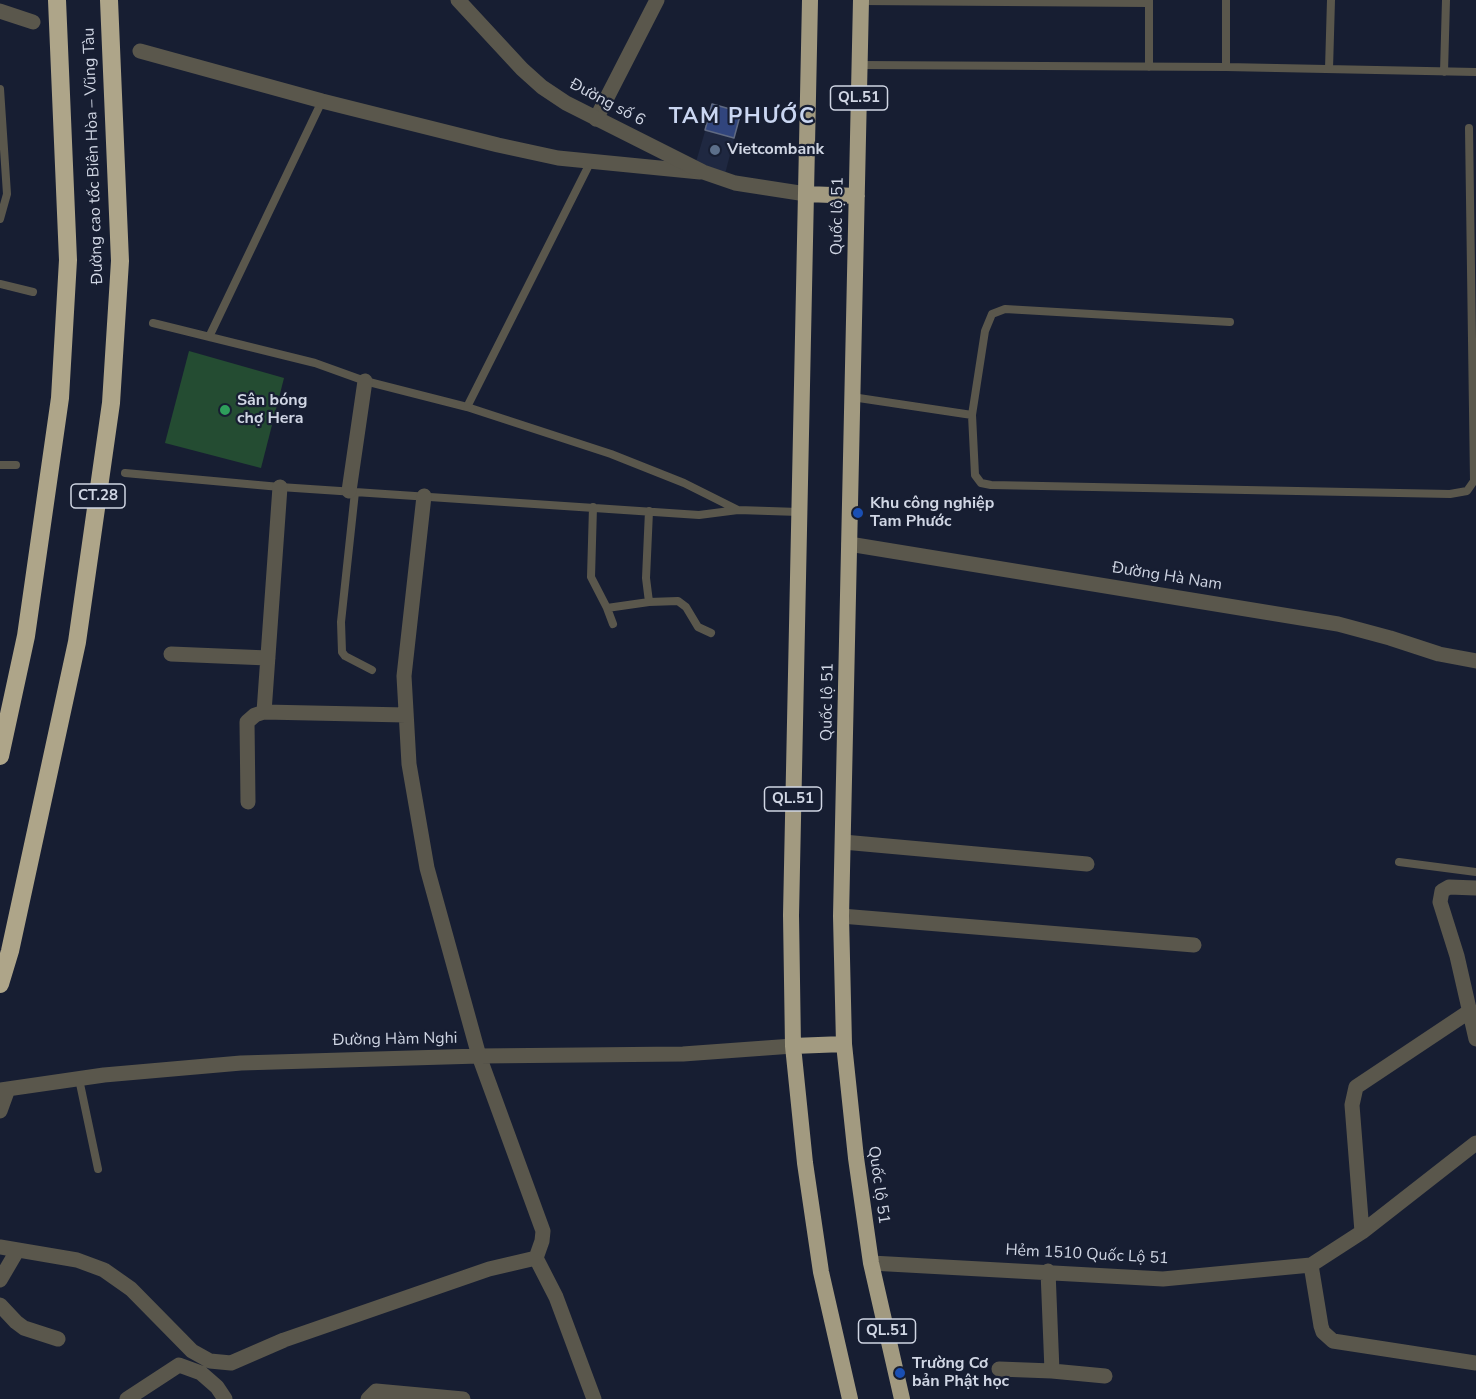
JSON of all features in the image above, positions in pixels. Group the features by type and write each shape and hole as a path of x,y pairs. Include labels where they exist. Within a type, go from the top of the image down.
{"highway":[{"name":"Đường cao tốc Biên Hòa – Vũng Tàu","path":"0,756 27,636 60,398 68,260 57,0"},
{"name":"Đường cao tốc Biên Hòa – Vũng Tàu","path":"0,984 10,951 77,642 111,403 120,261 109,0"},
{"name":"Quốc lộ 51","path":"810,0 791,915 793,1046 805,1163 821,1272 850,1399"},
{"name":"Quốc lộ 51","path":"861,0 841,916 844,1044 856,1158 871,1263 902,1399"},
{"path":"806,194 857,196"},
{"path":"793,1046 844,1044"}],"street":[{"name":"Đường số 6","path":"458,0 505,53 529,75 566,103 704,172 735,183 806,194"},
{"path":"596,119 657,0"},
{"path":"0,11 33,22"},
{"path":"140,51 322,101 558,158 704,172"},
{"path":"352,491 365,381"},
{"path":"264,712 280,487"},
{"path":"424,496 404,676 409,764 427,867 479,1056 543,1231 536,1258 556,1297 594,1399"},
{"name":"Đường Hà Nam","path":"849,544 1338,624 1439,654 1476,661"},
{"path":"171,654 268,658"},
{"path":"248,802 248,722 255,715 264,712 406,716"},
{"path":"843,842 1087,864"},
{"path":"1476,888 1449,887 1442,891 1440,902 1457,956 1476,1040"},
{"path":"841,916 1194,945"},
{"path":"1362,1232 1352,1105 1356,1087 1470,1011"},
{"name":"Đường Hàm Nghi","path":"4,1090 79,1079 241,1063 479,1056 683,1054 793,1046"},
{"path":"0,1111 4,1090"},
{"name":"Hẻm 1510 Quốc Lộ 51","path":"871,1263 1163,1279 1311,1265 1362,1232 1476,1143"},
{"path":"0,1247 77,1260 104,1270 131,1288 192,1351 210,1361 231,1363 284,1340 489,1269 536,1258"},
{"path":"0,1280 17,1251"},
{"path":"1311,1265 1321,1326 1323,1332 1333,1341 1476,1363"},
{"path":"1048,1271 1052,1371"},
{"path":"0,1305 24,1328 58,1339"},
{"path":"127,1399 179,1365 201,1373 217,1387 225,1399"},
{"path":"999,1369 1105,1376"},
{"path":"368,1399 376,1391 463,1399"}],"lane":[{"path":"861,0 1149,1 1149,67"},
{"path":"1226,0 1226,67"},
{"path":"1329,69 1331,0"},
{"path":"1444,72 1446,0"},
{"path":"859,65 1226,67 1476,72"},
{"path":"0,89 7,194 0,219"},
{"path":"209,337 322,101"},
{"path":"1230,322 1005,309 992,314 985,331 972,415 975,476 981,483 991,485 1450,494 1467,492 1474,482 1469,128"},
{"path":"467,407 591,161"},
{"path":"0,284 33,292"},
{"path":"153,323 315,363 365,381 467,407 611,454 684,483 738,510"},
{"path":"852,397 972,415"},
{"path":"0,465 16,465"},
{"path":"125,473 280,487 699,515 738,510 799,512"},
{"path":"352,491 341,622 342,652 345,656 372,670"},
{"path":"593,507 591,577 613,624"},
{"path":"649,511 646,578 649,602"},
{"path":"607,608 649,602 678,601 686,607 699,627 711,633"},
{"path":"1399,862 1476,872"},
{"path":"79,1079 98,1169"}],"shaded area":[{"name":"Vietcombank","path":"713,104 741,112 725,174 696,162"}],"green space":[{"name":"Sân bóng chợ Hera","path":"189,351 284,378 261,468 165,443"}],"building":[{"path":"712,104 741,112 734,138 705,130"}],"place":[{"name":"Vietcombank","path":"715,150"},
{"name":"Sân bóng chợ Hera","path":"225,410"},
{"name":"Khu công nghiệp Tam Phước","path":"858,513"},
{"name":"Trường Cơ bản Phật học","path":"900,1373"}],"district":[{"name":"TAM PHƯỚC","path":"742,118"}]}
